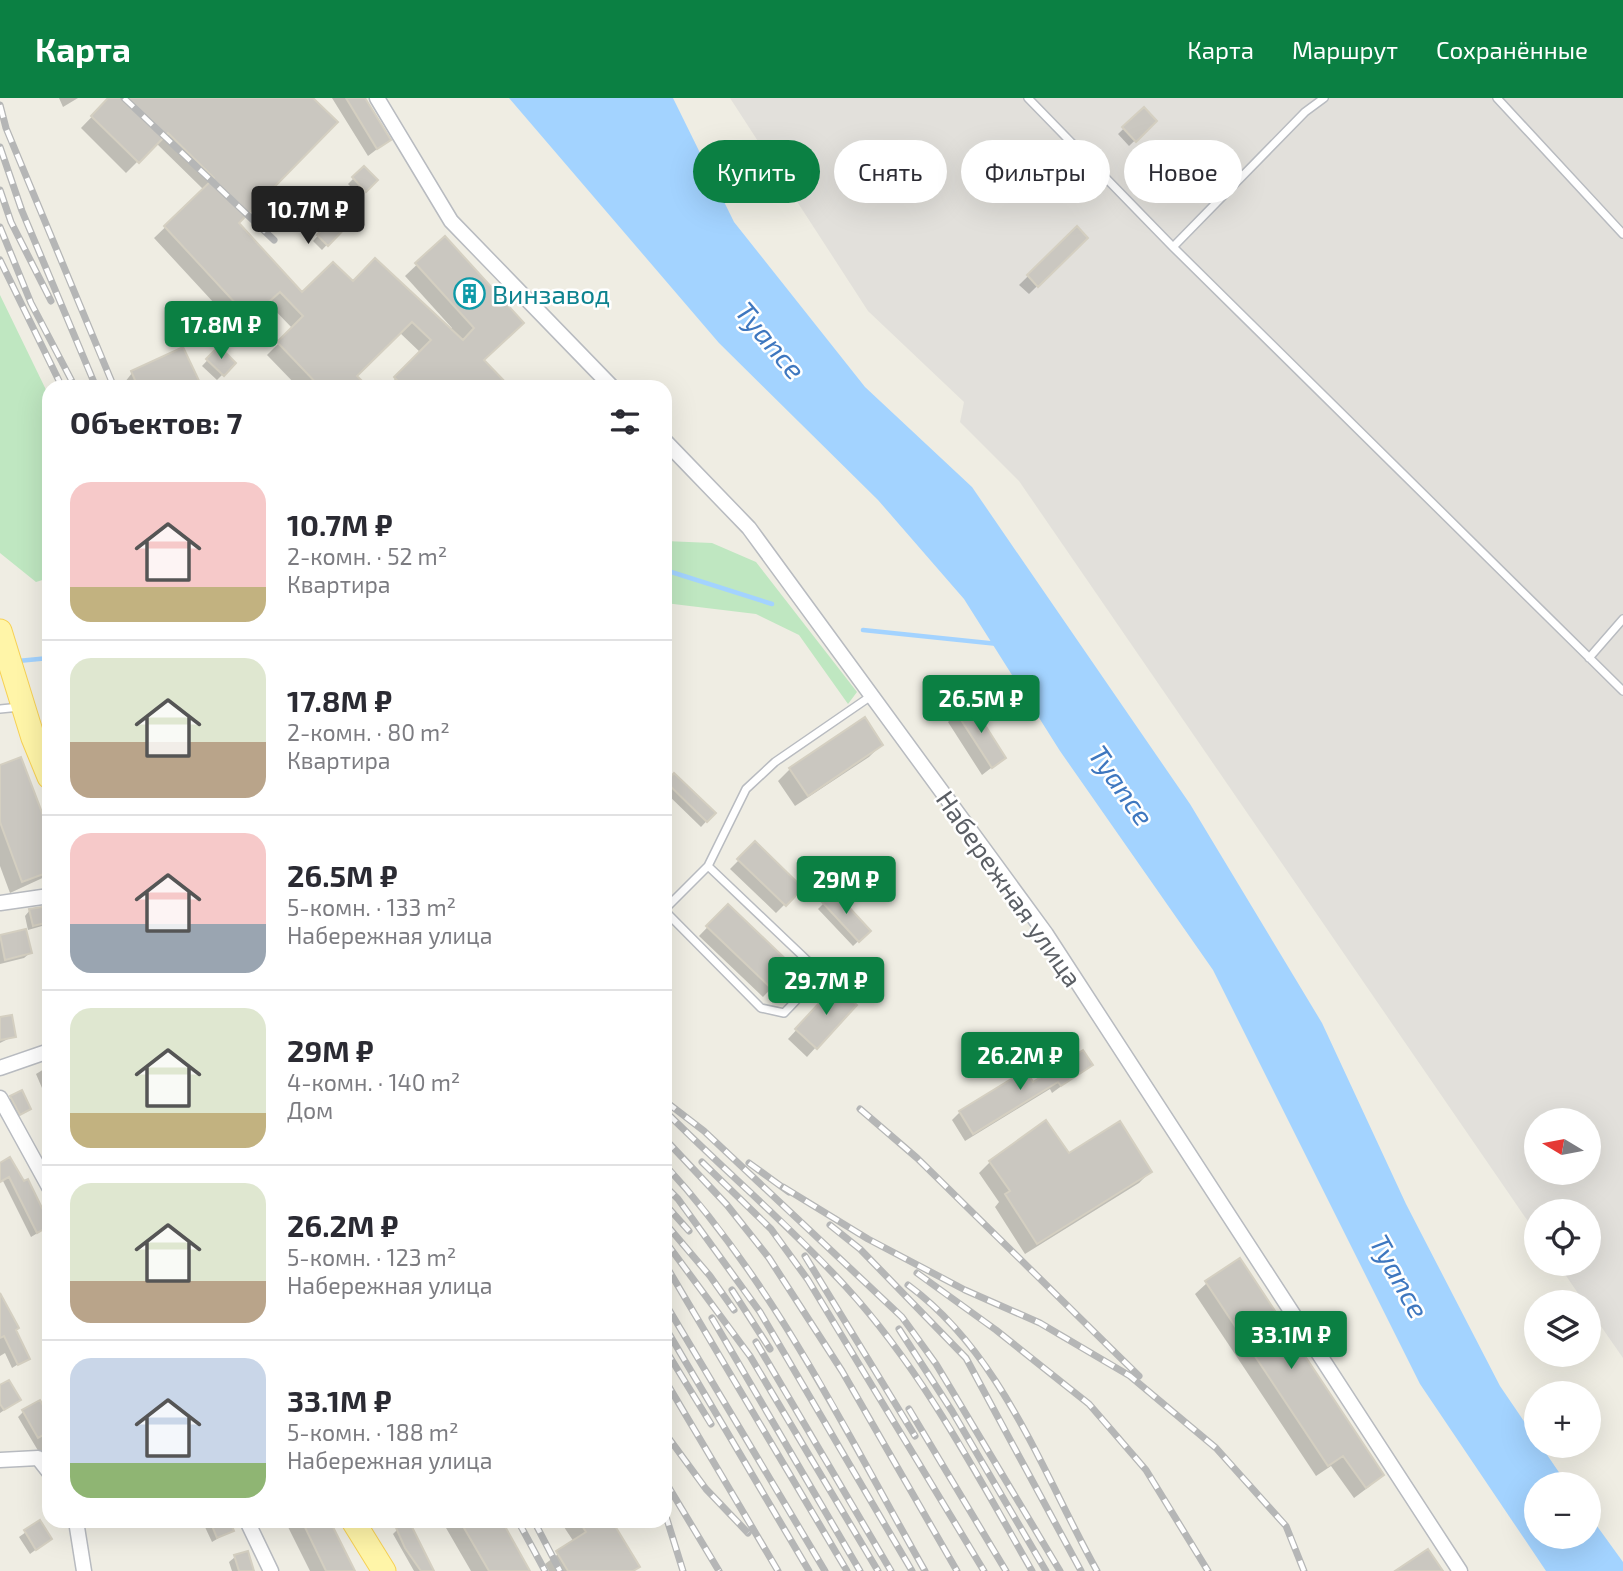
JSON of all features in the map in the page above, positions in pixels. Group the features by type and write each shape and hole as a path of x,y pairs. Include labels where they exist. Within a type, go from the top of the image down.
{"main road":[{"path":"0,631 42,757"},
{"path":"358,1528 384,1571"}],"street":[{"path":"377,98 451,221 605,380"},
{"name":"Набережная улица","path":"672,448 749,528 1046,934 1460,1571"},
{"path":"0,902 42,897"},
{"path":"0,1068 42,1053"},
{"path":"0,1098 42,1174"},
{"path":"0,1460 38,1458 42,1463"},
{"path":"77,1528 84,1571"},
{"path":"250,1528 271,1571"}],"lane":[{"path":"1028,98 1173,247 1623,691"},
{"path":"1173,247 1305,112 1324,98"},
{"path":"1497,98 1623,234"},
{"path":"1589,658 1623,619"},
{"path":"672,903 708,866 746,789 775,762 872,696"},
{"path":"0,709 24,707"},
{"path":"672,917 761,1008 784,1013 808,986 813,972 811,964 708,866"}],"shaded area":[{"path":"730,98 1623,98 1623,1358 1601,1326 1601,1290 1576,1290 1566,1276 1601,1276 1601,1199 1524,1199 1524,1216 1019,481 960,422 964,402 868,311 798,203 820,203 820,140 757,140"}],"green space":[{"path":"0,295 42,382 42,580 36,582 0,553"},
{"path":"672,541 712,543 756,562 857,692 848,704 799,635 756,614 672,604"}],"water":[{"name":"Туапсе","path":"509,98 673,98 694,140 693,203 725,203 734,222 865,387 972,487 1190,804 1322,1023 1406,1204 1500,1386 1524,1421 1524,1458 1549,1458 1559,1472 1524,1472 1524,1538 1420,1384 1213,970 1060,751 964,599 878,500 719,343"},
{"path":"1601,1532 1623,1562 1623,1571 1546,1571 1531,1549 1601,1549"}],"building":[{"path":"108,98 313,98 338,122 239,223 302,292 333,262 353,281 375,258 463,340 474,328 415,263 445,236 524,323 484,360 503,380 397,380 394,377 431,340 412,322 357,376 361,380 313,380 277,342 303,316 280,292 250,319 164,226 214,178 168,133 139,163 91,116"},
{"path":"346,98 365,98 391,140 377,149"},
{"path":"1144,107 1157,121 1138,140 1134,140 1122,127"},
{"path":"364,166 378,180 366,192 352,177"},
{"path":"342,208 354,219 328,246 317,235"},
{"path":"1077,226 1088,238 1038,287 1027,275"},
{"path":"219,346 236,363 224,376 206,359"},
{"path":"183,347 199,380 135,380 131,371"},
{"path":"971,703 1006,758 992,768 956,712"},
{"path":"865,717 883,745 808,796 789,768"},
{"path":"21,757 42,812 42,875 22,882 0,822 0,765"},
{"path":"674,773 716,813 707,822 672,788"},
{"path":"755,841 803,888 786,906 737,859"},
{"path":"834,891 871,931 859,942 822,902"},
{"path":"728,904 794,967 773,990 706,926"},
{"path":"42,907 42,924 33,926 29,909"},
{"path":"26,929 32,953 5,960 0,935"},
{"path":"835,986 857,1005 817,1049 795,1029"},
{"path":"12,1015 16,1037 0,1040 0,1017"},
{"path":"1083,1050 1093,1065 1061,1086 1058,1082 973,1134 959,1111 1026,1070 1033,1082"},
{"path":"22,1090 31,1109 20,1115 10,1096"},
{"path":"1046,1120 1069,1153 1120,1121 1152,1172 1037,1244 1005,1194 1010,1191 989,1161"},
{"path":"10,1157 24,1181 28,1179 42,1208 42,1230 37,1233 9,1177 0,1182 0,1163"},
{"path":"1240,1258 1384,1475 1366,1488 1343,1456 1328,1466 1205,1281"},
{"path":"0,1293 19,1328 16,1330 30,1359 18,1365 4,1336 0,1338"},
{"path":"9,1380 21,1400 4,1410 0,1404 0,1385"},
{"path":"40,1400 42,1436 38,1438 22,1410"},
{"path":"40,1520 42,1528 45,1528 52,1539 36,1550 24,1530"},
{"path":"213,1528 233,1528 234,1531 217,1538"},
{"path":"305,1528 334,1528 355,1571 326,1571"},
{"path":"396,1528 412,1528 434,1571 421,1571 405,1548"},
{"path":"464,1528 506,1528 530,1571 489,1571"},
{"path":"583,1528 616,1528 640,1567 633,1571 568,1571 556,1551 586,1532"},
{"path":"1428,1549 1443,1571 1395,1571"},
{"path":"248,1551 254,1571 239,1571 234,1555"}],"waterway":[{"path":"672,572 772,604"},
{"path":"863,630 998,644"},
{"path":"18,661 42,659"}],"railway":[{"path":"124,98 274,240"},
{"path":"0,105 6,128 111,380"},
{"path":"0,147 22,211 93,380"},
{"path":"0,190 11,222 51,301"},
{"path":"0,227 31,303 71,380"},
{"path":"0,260 59,380"},
{"path":"672,1106 704,1131 902,1317 936,1364 1060,1571"},
{"path":"860,1109 917,1158 1139,1376"},
{"path":"672,1118 803,1242 874,1319 947,1424 1032,1571"},
{"path":"672,1146 727,1205 769,1258 842,1371 957,1571"},
{"path":"702,1162 771,1229 808,1280 984,1571"},
{"path":"749,1163 789,1192"},
{"path":"672,1173 704,1211 774,1309 837,1413 925,1571"},
{"path":"783,1187 868,1239 965,1290 1040,1323 1130,1376 1216,1448 1286,1526 1304,1571"},
{"path":"672,1193 760,1312 912,1571"},
{"path":"672,1212 689,1231"},
{"path":"830,1225 860,1249 966,1358 1081,1571"},
{"path":"672,1231 710,1276 734,1310"},
{"path":"672,1250 750,1356 878,1571"},
{"path":"805,1256 915,1436"},
{"path":"917,1273 996,1330 1089,1404 1146,1470 1208,1571"},
{"path":"672,1276 847,1571"},
{"path":"908,1285 941,1313 995,1380 1038,1455 1097,1571"},
{"path":"732,1290 770,1349"},
{"path":"672,1315 825,1571"},
{"path":"712,1318 860,1571"},
{"path":"899,1329 952,1411 1046,1571"},
{"path":"672,1339 809,1571"},
{"path":"756,1342 891,1571"},
{"path":"672,1360 711,1424"},
{"path":"672,1392 778,1571"},
{"path":"909,1409 1006,1571"},
{"path":"672,1443 706,1489 748,1533"},
{"path":"672,1493 719,1571"},
{"path":"522,1528 545,1571"},
{"path":"538,1528 560,1571"},
{"path":"670,1528 683,1571"}],"place":[{"name":"Винзавод","path":"469,293"}]}
